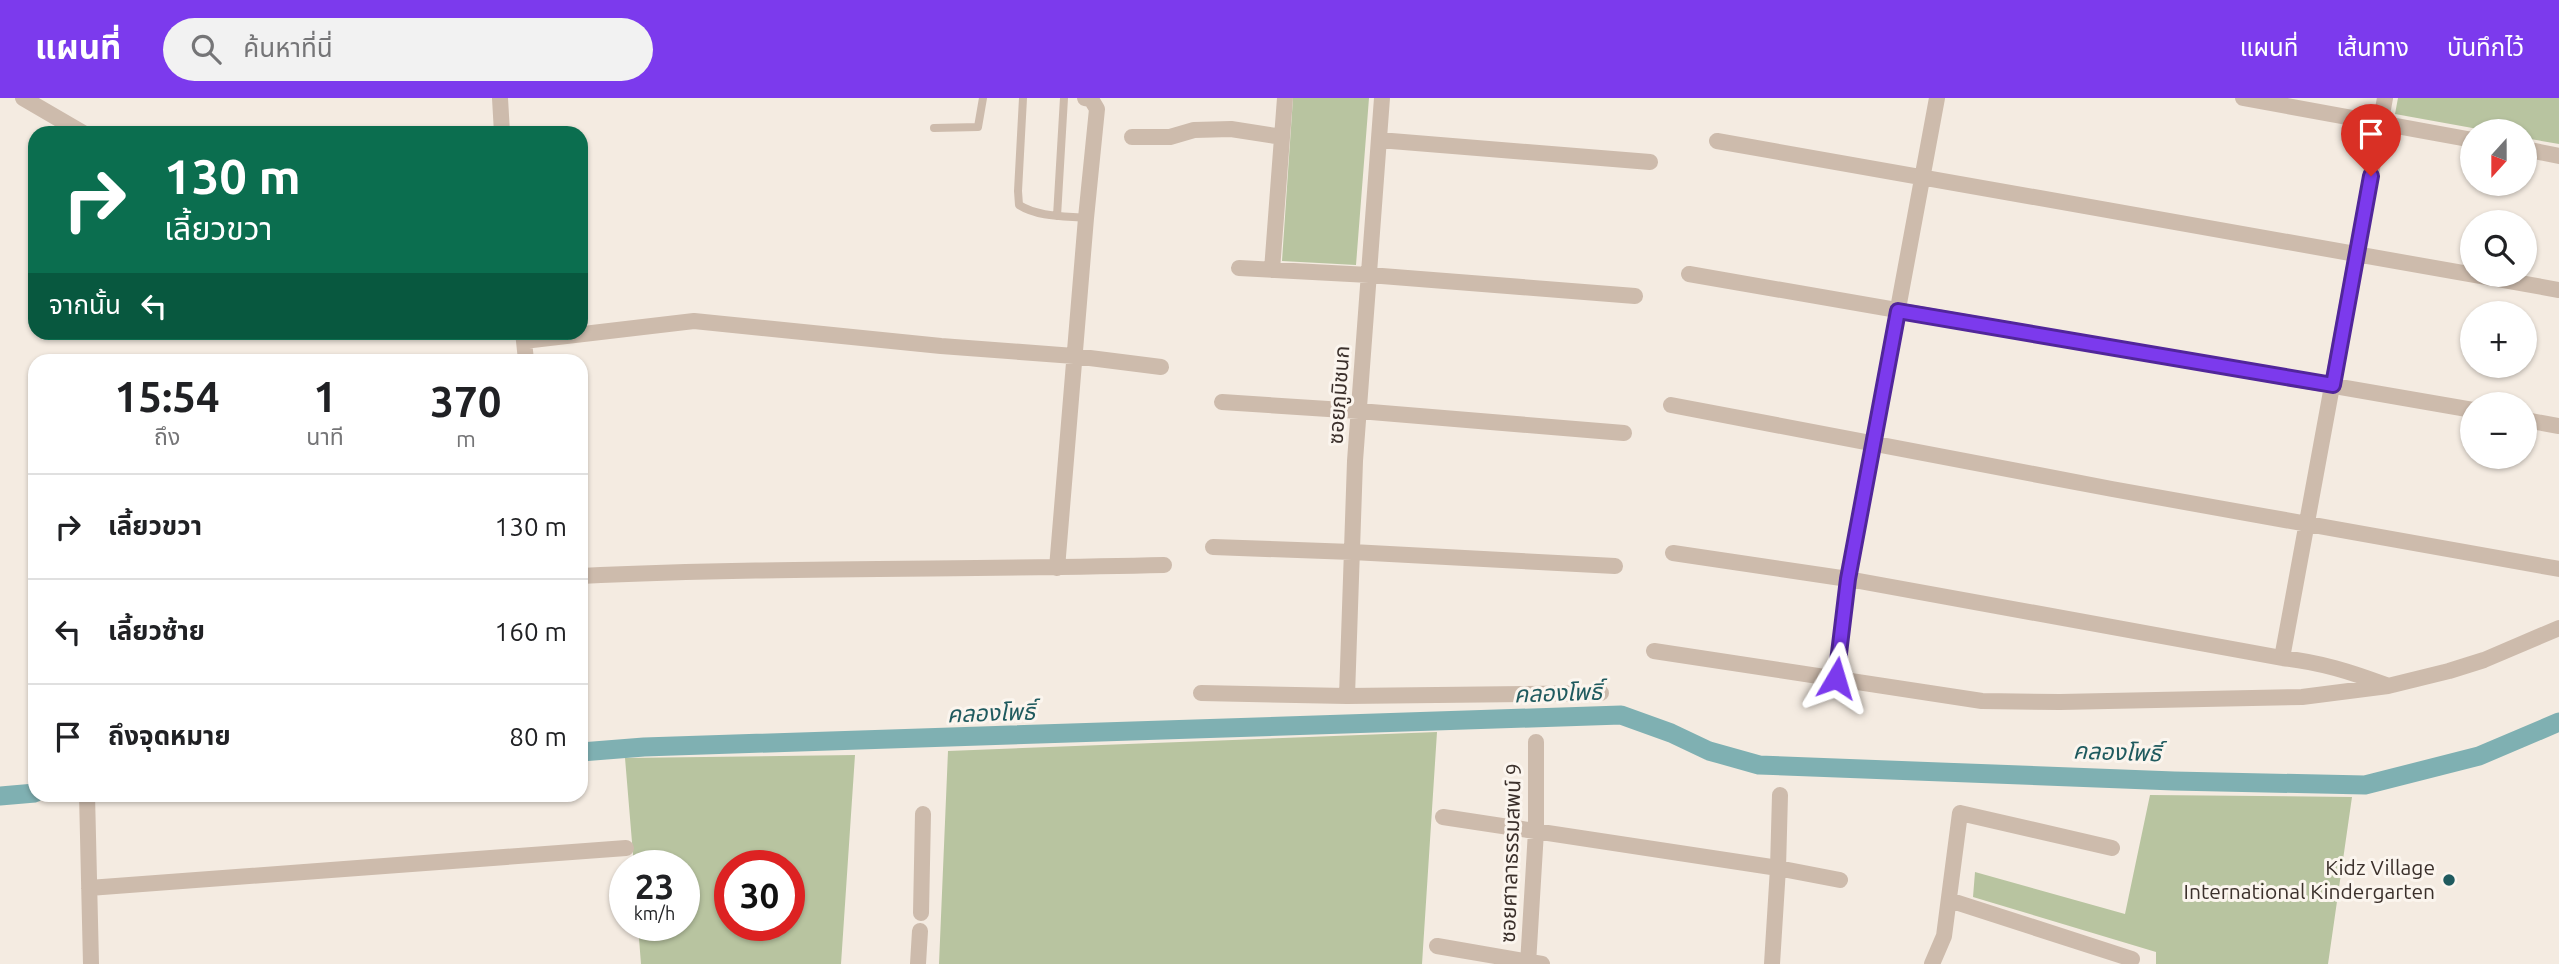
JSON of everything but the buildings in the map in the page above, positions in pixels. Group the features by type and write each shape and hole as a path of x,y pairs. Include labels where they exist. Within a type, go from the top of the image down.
{"street":[{"path":"23,98 71,126"},
{"path":"500,98 502,126"},
{"path":"1057,568 1097,109 1091,99 1085,98"},
{"path":"1272,270 1285,98"},
{"name":"ซอยภูมิชนก","path":"1347,696 1359,411 1382,98"},
{"path":"1836,678 1848,579 1937,98"},
{"path":"2243,98 2460,138"},
{"path":"2283,657 2385,98"},
{"path":"1132,137 1170,137 1194,130 1231,129 1282,137"},
{"path":"1379,140 1650,162"},
{"path":"1717,141 2559,290"},
{"path":"2538,152 2559,156"},
{"path":"1239,268 1369,275 1635,296"},
{"path":"1689,274 2460,408"},
{"path":"588,331 694,321 942,346 1074,356 1161,367"},
{"path":"1222,402 1624,433"},
{"path":"1671,405 2307,525 2559,569"},
{"path":"2537,422 2559,426"},
{"path":"1213,547 1615,566"},
{"path":"1673,553 1848,579 2316,661 2388,686"},
{"path":"588,576 691,571 1164,565"},
{"path":"1654,652 1982,701 2302,697 2388,686 2484,660 2559,628"},
{"path":"1201,693 1347,696 1601,693"},
{"name":"ซอยศาลาธรรมสพน์ 9","path":"1533,963 1536,743"},
{"path":"1772,964 1780,794"},
{"path":"87,802 91,964"},
{"path":"1932,964 1944,936 1961,813 2112,848"},
{"path":"921,912 923,814"},
{"path":"1443,817 1778,868 1840,880"},
{"path":"89,888 626,848"},
{"path":"1949,900 2132,959"},
{"path":"918,964 920,930"},
{"path":"1437,946 1533,963"}],"lane":[{"path":"934,128 978,127 983,98"},
{"path":"1023,98 1019,205 1026,210 1086,218"},
{"path":"1057,216 1064,98"}],"green space":[{"path":"1293,98 1369,98 1356,265 1282,261"},
{"path":"2398,98 2559,98 2559,144 2538,140 2538,119 2460,119 2460,126 2395,114"},
{"path":"1437,732 1422,964 939,964 948,751"},
{"path":"855,755 841,964 641,964 639,941 700,941 700,850 633,850 625,758"},
{"path":"2150,795 2352,797 2328,964 2156,964 2156,952 1973,897 1975,872 2125,914"}],"waterway":[{"name":"คลองโพธิ์","path":"588,751 644,747 1621,715 1671,733 1709,751 1759,765 2174,781 2365,785 2479,756 2559,722"},
{"name":"คลองโพธิ์","path":"0,796 28,794"}],"place":[{"name":"Kidz Village International Kindergarten","path":"2449,880"}],"route":[{"path":"1836,678 1848,579 1898,311 2333,385 2371,176"}]}
